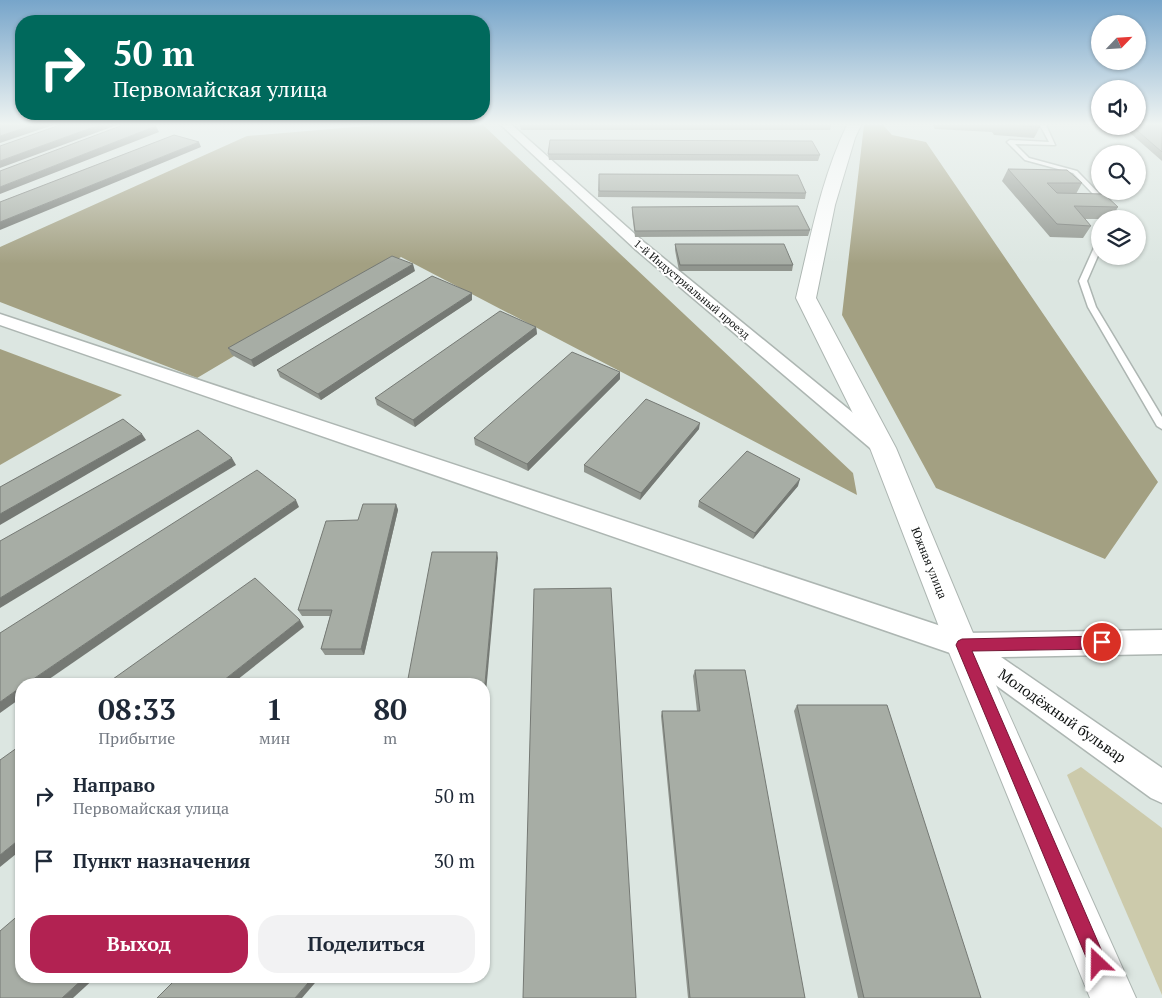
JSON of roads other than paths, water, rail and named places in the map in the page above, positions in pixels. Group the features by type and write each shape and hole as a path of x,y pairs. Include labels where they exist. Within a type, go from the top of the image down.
{"street":[{"name":"1-й Индустриальный проезд","path":"558,172 640,246 883,448"},
{"name":"Южная улица","path":"837,172 827,205 806,298 883,448 962,645 1113,998"},
{"path":"0,319 962,645 1162,642"},
{"name":"Молодёжный бульвар","path":"962,645 1162,787"}],"lane":[{"path":"1073,172 1113,210"},
{"path":"1091,264 1084,281 1092,307 1162,426"}]}
